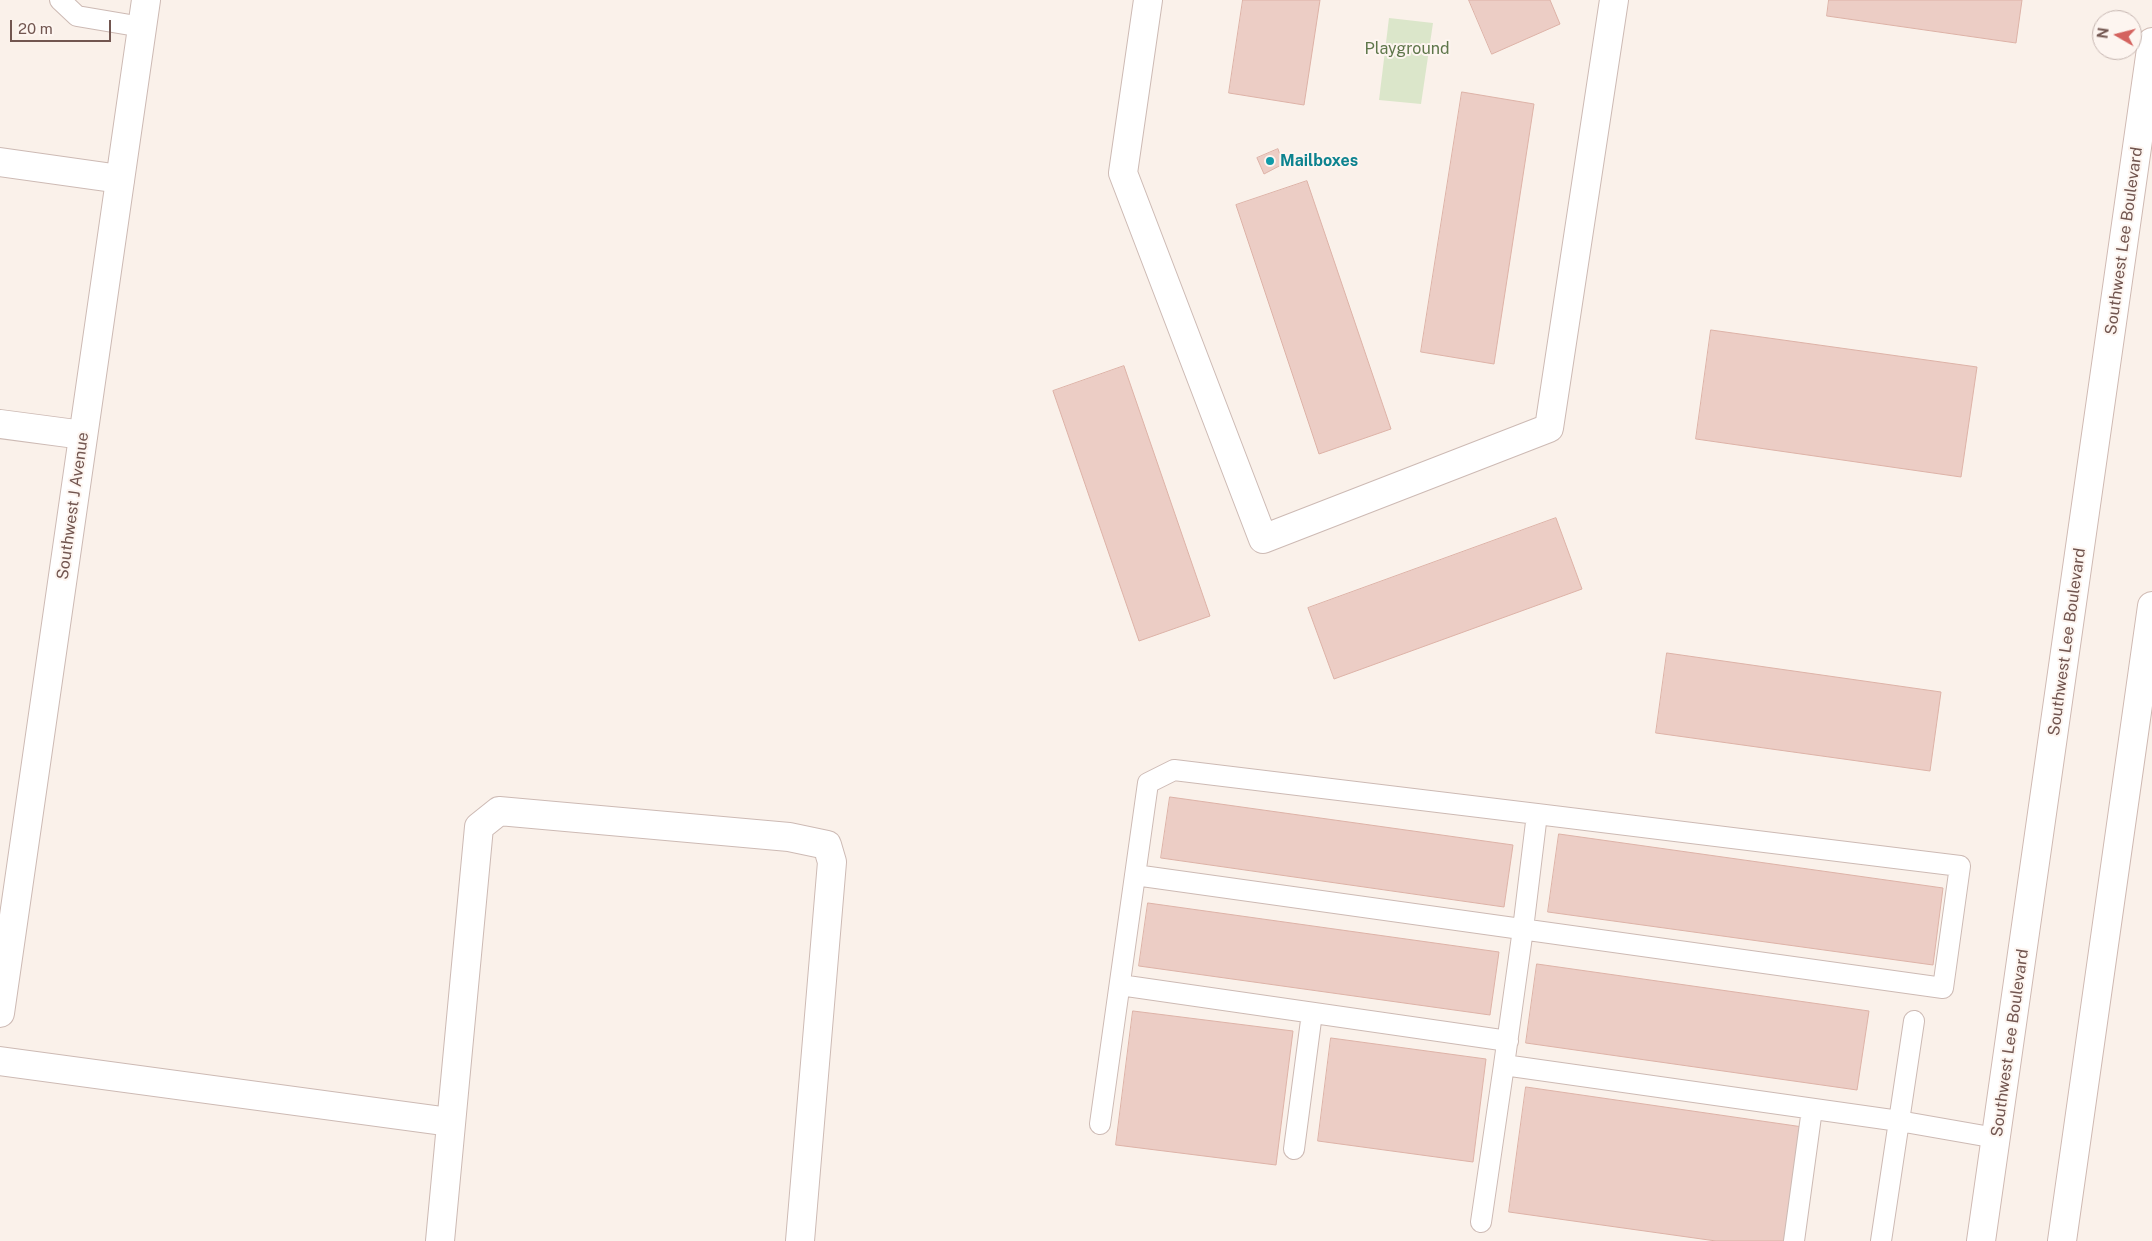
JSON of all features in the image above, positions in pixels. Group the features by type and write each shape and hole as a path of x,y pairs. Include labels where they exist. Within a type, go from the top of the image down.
{"street":[{"name":"Southwest J Avenue","path":"0,1013 146,0"},
{"path":"1148,0 1123,173 1263,539 1549,428 1614,0"},
{"name":"Southwest Lee Boulevard","path":"1981,1241 2152,42"},
{"path":"0,162 120,180"},
{"path":"0,424 83,435"},
{"path":"2062,1241 2152,606"},
{"path":"440,1241 478,827 500,811 789,837 827,845 832,862 800,1241"},
{"path":"0,1061 450,1122"}],"lane":[{"path":"60,0 77,16 142,27"},
{"path":"1100,1124 1120,986 1135,875 1148,783 1174,770 1960,866 1943,988 1135,875"},
{"path":"1481,1222 1508,1041 1537,814"},
{"path":"1120,986 1508,1041"},
{"path":"1294,1149 1312,1013"},
{"path":"1881,1241 1914,1020"},
{"path":"1504,1065 1899,1121 1996,1138"},
{"path":"1794,1241 1812,1109"}],"green space":[{"name":"Playground","path":"1389,18 1433,23 1421,104 1379,100"}],"building":[{"path":"1243,0 1320,0 1304,105 1229,93"},
{"path":"1469,0 1550,0 1560,24 1492,54"},
{"path":"1829,0 2022,0 2016,43 1827,16"},
{"path":"1462,92 1534,104 1494,364 1421,352"},
{"name":"Mailboxes","path":"1278,149 1283,164 1264,174 1257,158"},
{"path":"1307,181 1391,429 1319,454 1236,205"},
{"path":"1711,330 1977,367 1961,477 1696,439"},
{"path":"1124,366 1210,616 1139,641 1053,391"},
{"path":"1556,518 1582,589 1334,679 1308,608"},
{"path":"1667,653 1941,692 1930,771 1656,733"},
{"path":"1170,797 1513,845 1504,907 1161,858"},
{"path":"1559,834 1943,888 1933,965 1548,912"},
{"path":"1148,903 1499,952 1490,1015 1139,966"},
{"path":"1537,964 1869,1011 1857,1090 1526,1043"},
{"path":"1133,1011 1293,1031 1276,1165 1116,1145"},
{"path":"1331,1038 1486,1059 1473,1162 1318,1141"},
{"path":"1526,1087 1803,1127 1787,1241 1716,1241 1509,1212"}],"place":[{"name":"Mailboxes","path":"1270,161"}]}
